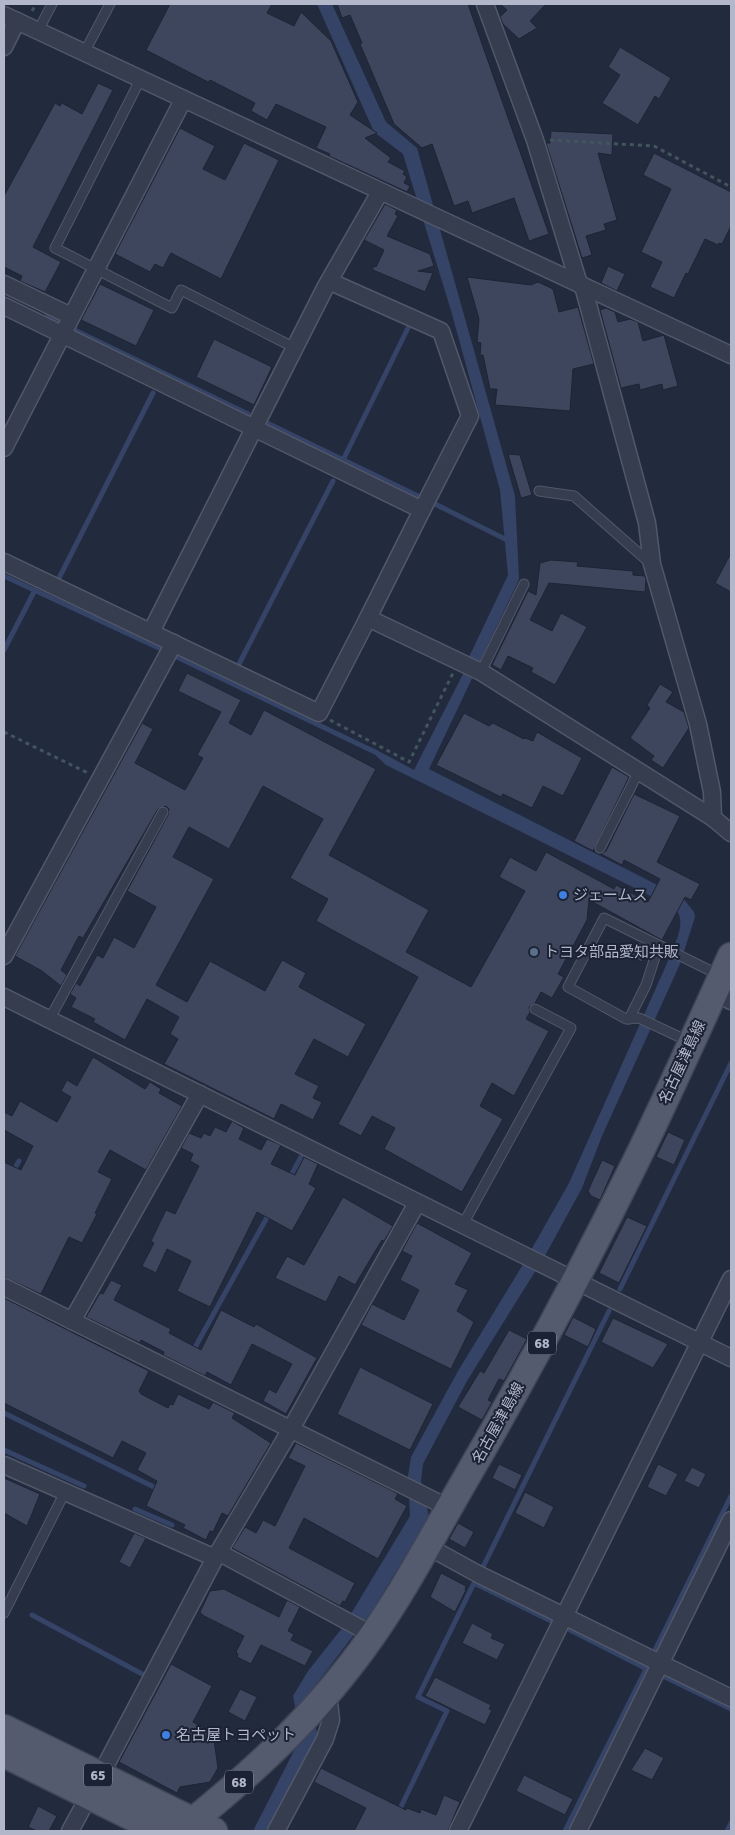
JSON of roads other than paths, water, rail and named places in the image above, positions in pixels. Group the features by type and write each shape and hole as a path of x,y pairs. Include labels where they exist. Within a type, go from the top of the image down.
{"main road":[{"name":"名古屋津島線","path":"196,1828 322,1700 427,1546 504,1414 574,1282 635,1163 691,1042 725,981"},
{"name":"65","path":"4,1728 95,1786 160,1831"},
{"name":"65","path":"4,1754 95,1786 196,1828"}],"street":[{"path":"485,4 535,140 581,285 647,524 652,564 698,724 712,792 713,818"},
{"path":"4,47 10,18 731,355"},
{"path":"4,448 183,100"},
{"path":"151,632 295,348 380,192"},
{"path":"4,562 319,713 470,416 441,331 331,282"},
{"path":"4,284 66,326 254,429 422,510"},
{"path":"4,306 66,326"},
{"path":"368,618 480,672 713,818 731,833"},
{"path":"4,956 174,643"},
{"path":"4,997 574,1282 731,1358"},
{"path":"72,1321 200,1094"},
{"path":"70,1831 217,1555 291,1429 417,1203"},
{"path":"458,1831 731,1279"},
{"path":"4,1287 449,1508"},
{"path":"4,1465 64,1494 99,1506 217,1555 367,1632"},
{"path":"578,1831 731,1520"},
{"path":"427,1546 731,1698"},
{"path":"276,1831 325,1739 331,1720 322,1700"}],"lane":[{"path":"38,31 52,4"},
{"path":"84,53 110,4"},
{"path":"140,80 55,248 172,308 181,290 295,348"},
{"path":"539,491 574,496 652,564"},
{"path":"480,672 524,584"},
{"path":"600,848 638,771"},
{"path":"50,1020 163,812"},
{"path":"691,1042 639,1018 629,1019 568,987 604,918 688,959 725,981"},
{"path":"629,1019 646,985 658,945"},
{"path":"462,1226 571,1028 535,1009"},
{"path":"4,1613 64,1494"}],"water":[{"path":"317,4 332,4 386,122 417,148 515,496 519,579 429,769 683,898 694,912 695,917 680,964 602,1136 582,1188 546,1254 467,1381 423,1464 421,1481 429,1517 372,1611 308,1695 318,1737 266,1831 253,1831 301,1737 293,1696 308,1671 343,1627 410,1516 408,1476 411,1457 458,1371 522,1266 569,1183 668,961 680,927 679,914 675,908 386,765 370,750 371,747 414,770 464,672 469,657 508,575 500,490 452,314 403,154 374,132"}],"waterway":[{"path":"45,311 54,320 248,414"},
{"path":"343,460 408,328"},
{"path":"57,582 153,393"},
{"path":"265,422 418,496"},
{"path":"238,666 333,481"},
{"path":"433,503 511,542"},
{"path":"4,576 161,649"},
{"path":"4,650 35,590"},
{"path":"177,657 375,752"},
{"path":"620,1289 731,1063"},
{"path":"289,1179 301,1157"},
{"path":"12,1173 19,1161"},
{"path":"193,1351 270,1212"},
{"path":"483,1567 609,1311"},
{"path":"4,1413 160,1490"},
{"path":"4,1450 84,1486"},
{"path":"654,1652 731,1496"},
{"path":"135,1509 172,1525"},
{"path":"398,1813 447,1711 418,1697 475,1581"},
{"path":"474,1583 551,1621"},
{"path":"32,1615 144,1675"},
{"path":"570,1630 647,1669"},
{"path":"565,1831 648,1665"},
{"path":"663,1676 731,1709"},
{"path":"727,1831 731,1823"}],"place":[{"name":"ジェームス","path":"563,895"},
{"name":"トヨタ部品愛知共販","path":"534,952"},
{"name":"名古屋トヨペット","path":"166,1735"}]}
